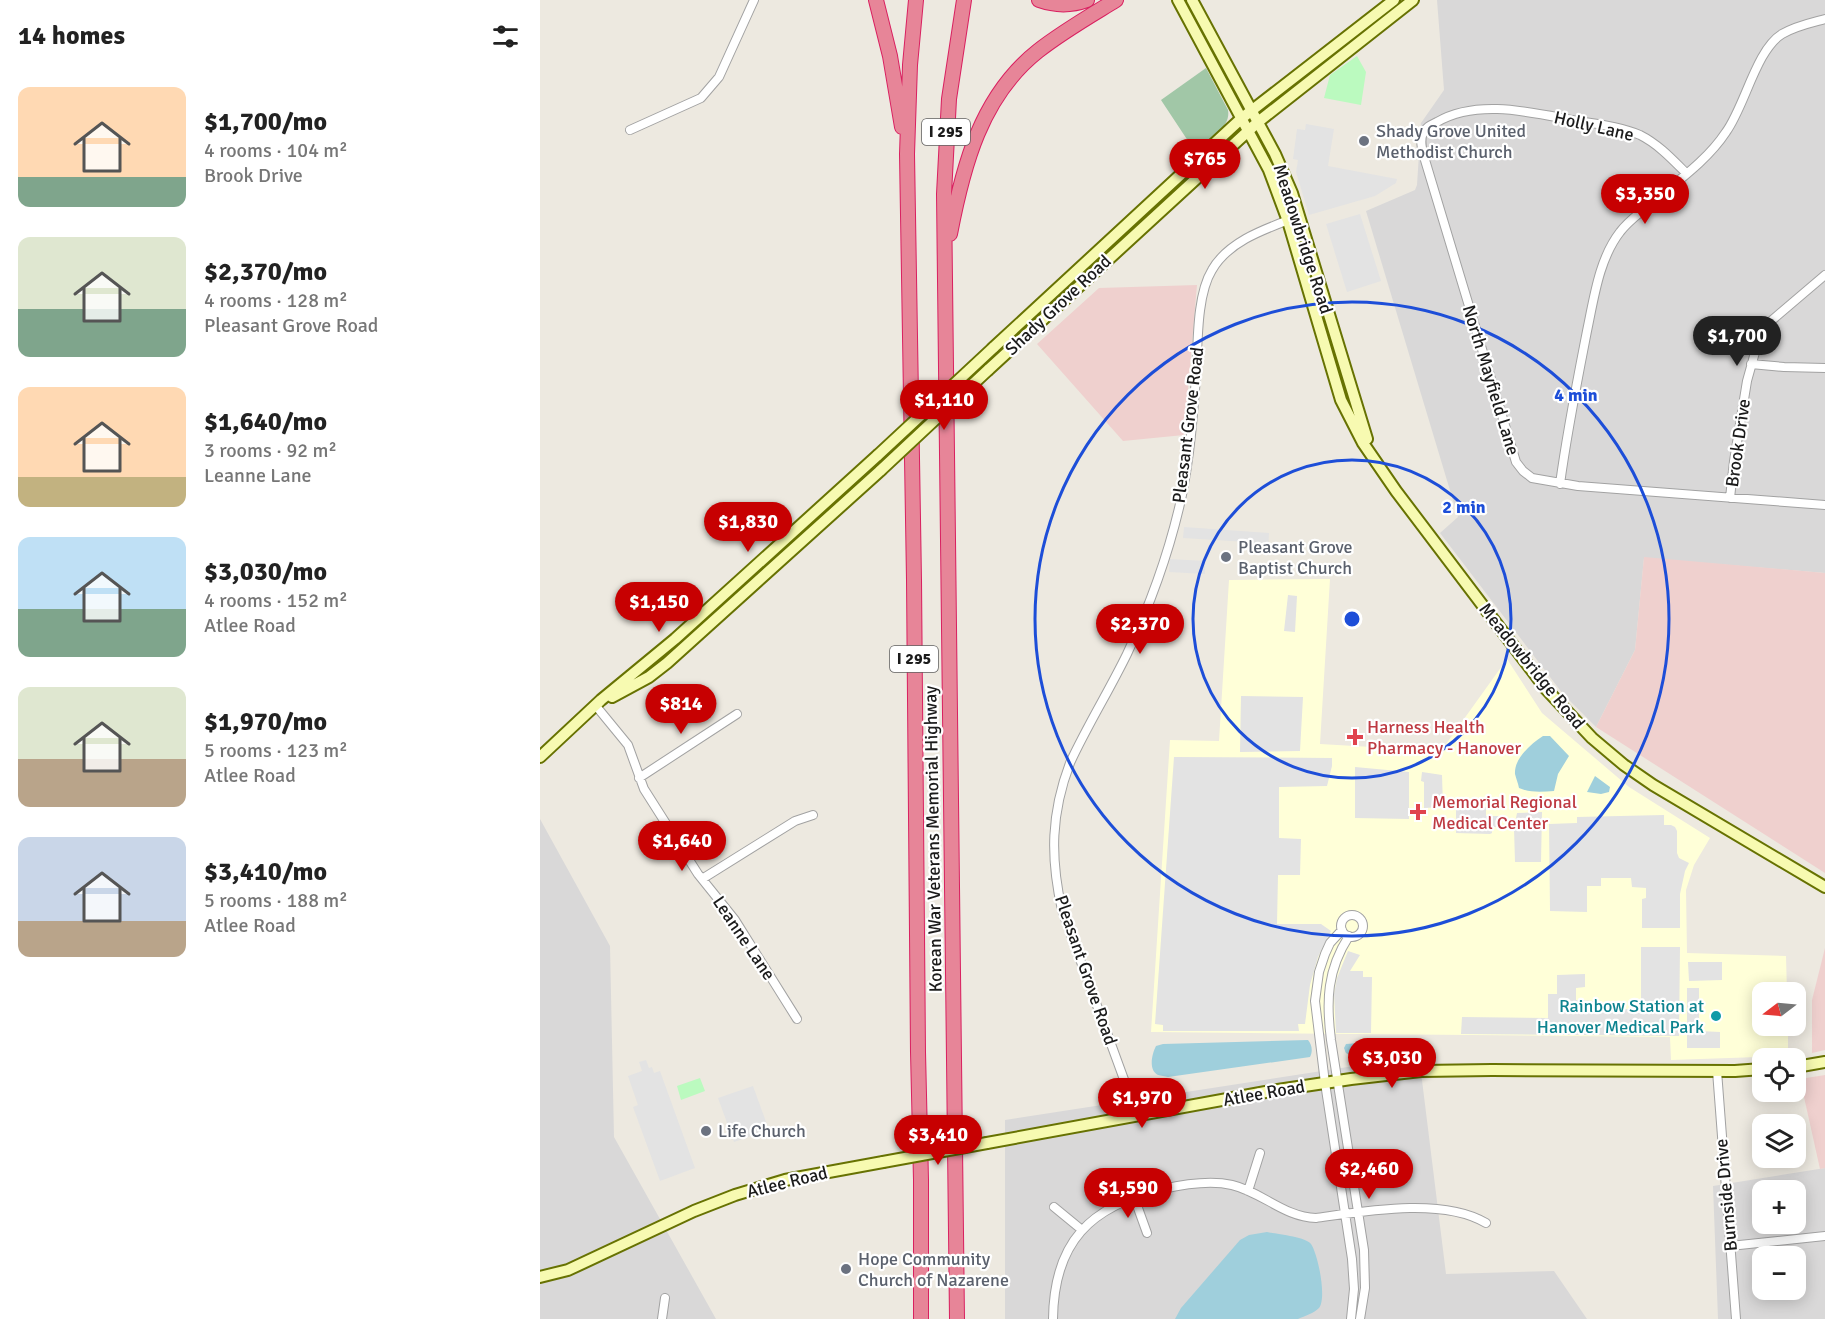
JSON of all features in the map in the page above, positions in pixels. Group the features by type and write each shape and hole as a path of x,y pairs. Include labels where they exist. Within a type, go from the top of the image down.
{"highway":[{"path":"876,0 890,56 908,163"},
{"name":"Korean War Veterans Memorial Highway","path":"916,0 909,89 908,163 921,1319"},
{"name":"Korean War Veterans Memorial Highway","path":"957,1319 944,194 946,132 952,72 964,0"},
{"path":"1040,0 1068,5 1087,0"},
{"path":"945,266 965,165 981,124 999,92 1037,51 1116,0"}],"main road":[{"name":"Meadowbridge Road","path":"1178,0 1269,171 1288,221 1341,400 1372,457 1396,491 1546,689 1592,738 1624,765 1653,785 1825,887"},
{"name":"Meadowbridge Road","path":"1192,0 1285,176 1372,457"},
{"name":"Shady Grove Road","path":"540,758 636,669 675,639 878,456 1242,118 1394,0"},
{"name":"Shady Grove Road","path":"596,706 649,677 667,663 881,470 1258,122 1413,0"},
{"path":"781,542 789,553"},
{"path":"1806,1065 1825,1062"},
{"name":"Atlee Road","path":"540,1277 568,1270 675,1219 735,1195 785,1180 1137,1115 1325,1083 1421,1071 1752,1069"}],"street":[{"path":"630,130 701,98 712,87 719,77 754,0"},
{"path":"1560,484 1591,311 1603,265 1614,240 1630,221 1712,150 1732,124 1764,56 1776,39 1801,25 1825,19"},
{"name":"Holly Lane","path":"1423,133 1428,126 1441,119 1467,112 1501,110 1527,112 1612,127 1639,135 1657,146 1686,173"},
{"name":"North Mayfield Lane","path":"1423,133 1421,145 1425,160 1516,462 1523,471 1532,477 1560,484 1825,505"},
{"name":"Pleasant Grove Road","path":"1137,1115 1062,910 1056,885 1053,853 1056,815 1061,788 1070,763 1126,655 1160,574 1173,534 1187,465 1194,407 1202,296 1208,277 1218,260 1234,245 1299,216"},
{"name":"Brook Drive","path":"1730,498 1751,364 1759,338 1771,321 1825,275"},
{"path":"1751,364 1825,368"},
{"name":"Leanne Lane","path":"596,706 628,745 644,789 702,879 735,920 797,1019"},
{"path":"639,778 737,714"},
{"path":"702,879 795,821 813,815"},
{"path":"1342,930 1349,936 1356,936 1362,932 1363,924 1360,918 1353,915 1346,917 1342,922 1342,930 1330,943 1316,986 1316,1015 1353,1270 1351,1319"},
{"path":"1349,936 1335,960 1328,993 1329,1023 1365,1269 1365,1288 1360,1319"},
{"name":"Burnside Drive","path":"1717,1071 1736,1319"},
{"path":"1248,1191 1260,1153"},
{"path":"1053,1319 1053,1298 1058,1272 1069,1248 1082,1230 1113,1206 1134,1197 1175,1187 1206,1183 1231,1185 1298,1216 1316,1218 1373,1209 1451,1210 1468,1214 1486,1223"},
{"path":"1134,1197 1147,1233"},
{"path":"1054,1207 1082,1230"},
{"path":"1730,1246 1825,1236"},
{"path":"662,1319 666,1298"}],"shaded area":[{"path":"1437,0 1825,0 1825,573 1644,558 1635,650 1596,727 1563,694 1440,533 1458,517 1366,211 1415,190 1417,185 1421,123 1444,90"},
{"path":"1206,68 1228,110 1228,116 1220,130 1194,150 1161,100"},
{"path":"1306,124 1334,129 1328,166 1397,179 1396,183 1375,196 1309,215 1296,172 1298,160 1293,159 1297,129 1305,130"},
{"path":"1360,214 1381,281 1347,292 1326,224"},
{"path":"1197,285 1184,435 1123,441 1037,344 1099,288"},
{"path":"1184,527 1269,533 1268,550 1247,548 1247,542 1183,538"},
{"path":"1644,557 1825,573 1825,873 1596,727 1635,650"},
{"path":"1170,559 1205,561 1205,574 1169,572"},
{"name":"Memorial Regional Medical Center","path":"1330,579 1320,744 1441,751 1507,659 1542,713 1629,787 1710,838 1694,865 1686,890 1687,953 1786,956 1787,982 1752,982 1752,1036 1788,1036 1788,1048 1752,1048 1752,1057 1671,1060 1670,1037 1151,1032 1170,740 1219,741 1229,580"},
{"path":"1288,595 1297,596 1295,632 1284,631"},
{"path":"1241,696 1303,697 1300,751 1240,752"},
{"path":"1174,757 1332,758 1327,786 1279,787 1279,838 1301,839 1300,875 1278,875 1277,924 1321,924 1331,931 1318,957 1310,985 1305,1024 1298,1024 1299,1031 1163,1031 1163,1025 1155,1024"},
{"path":"1355,767 1409,772 1409,819 1355,818"},
{"path":"1422,772 1442,775 1443,807 1424,808"},
{"path":"1456,807 1486,807 1486,816 1500,816 1500,827 1492,827 1490,834 1456,833"},
{"path":"1542,812 1541,862 1515,862 1514,828 1517,813"},
{"path":"1664,815 1664,825 1671,825 1677,831 1679,858 1689,863 1680,894 1680,928 1642,928 1642,899 1646,898 1646,888 1632,887 1631,878 1601,878 1601,886 1587,886 1587,912 1550,911 1549,824 1577,823 1577,817"},
{"path":"540,819 610,946 614,1137 716,1319 540,1319"},
{"path":"1641,947 1680,947 1679,1036 1461,1034 1462,1017 1548,1018 1548,994 1557,994 1557,975 1585,974 1585,987 1576,988 1576,1000 1593,1001 1594,1009 1641,1009"},
{"path":"1825,948 1825,1050 1812,1053 1812,1000"},
{"path":"1348,951 1360,955 1350,971 1363,971 1363,977 1372,977 1371,1033 1336,1033 1334,994 1337,978"},
{"path":"1688,962 1722,962 1722,980 1689,981"},
{"path":"1687,988 1699,988 1699,1031 1720,1032 1720,1048 1687,1048"},
{"path":"1419,1056 1446,1274 1554,1271 1587,1319 1005,1319 1005,1120"},
{"path":"646,1060 654,1073 660,1071 695,1168 660,1181 633,1107 638,1105 628,1076 642,1071 639,1062"},
{"path":"1825,1075 1825,1168 1820,1169 1805,1102 1806,1078"},
{"path":"753,1086 769,1130 734,1142 718,1098"},
{"path":"1825,1168 1825,1319 1718,1319 1713,1186"}],"green space":[{"path":"1357,56 1366,72 1361,105 1324,98 1330,75"},
{"path":"700,1078 705,1091 681,1100 677,1086"}],"water":[{"path":"1543,736 1550,736 1569,756 1558,774 1554,791 1523,790 1519,788 1515,774 1517,762 1529,747"},
{"path":"1595,776 1610,787 1609,792 1601,794 1587,792"},
{"path":"1308,1040 1312,1048 1310,1057 1168,1077 1155,1073 1152,1066 1156,1046 1163,1044"},
{"path":"1374,1042 1377,1051 1370,1053 1348,1054 1344,1048 1346,1044"},
{"path":"1267,1232 1297,1238 1311,1244 1321,1276 1322,1295 1319,1308 1298,1319 1175,1319 1181,1308 1240,1240 1249,1235"}],"place":[{"name":"Shady Grove United Methodist Church","path":"1364,141"},
{"name":"Pleasant Grove Baptist Church","path":"1226,557"},
{"name":"Harness Health Pharmacy - Hanover","path":"1355,737"},
{"name":"Memorial Regional Medical Center","path":"1418,812"},
{"name":"Rainbow Station at Hanover Medical Park","path":"1716,1016"},
{"name":"Life Church","path":"706,1131"},
{"name":"Hope Community Church of Nazarene","path":"846,1269"}]}
